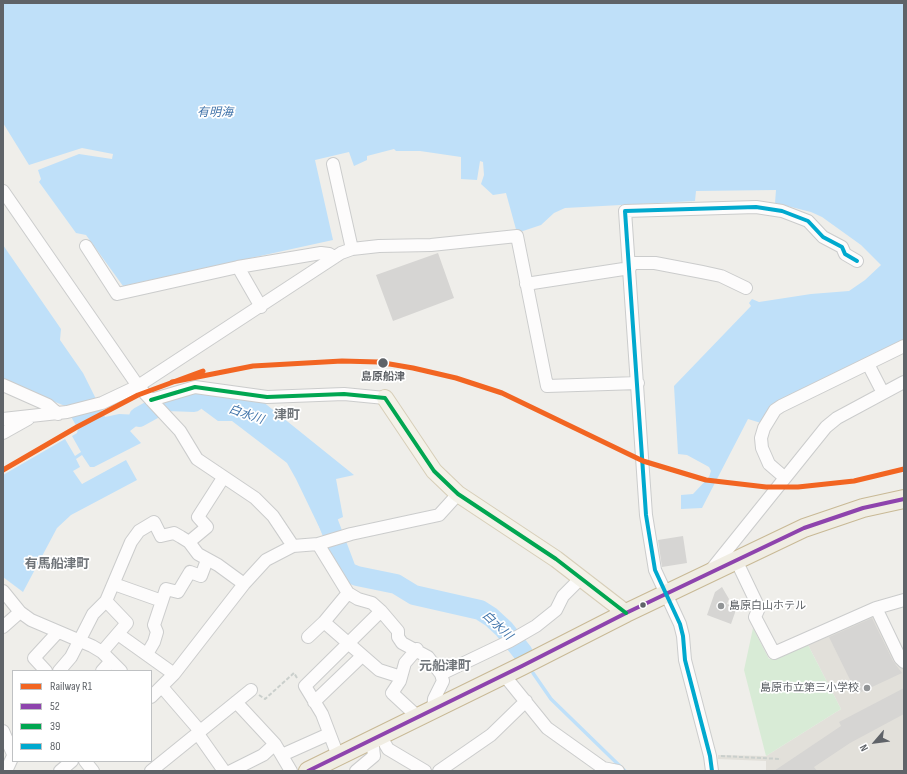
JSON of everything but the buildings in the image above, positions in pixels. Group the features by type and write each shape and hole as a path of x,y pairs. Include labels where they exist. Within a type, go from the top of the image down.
{"highway":[{"path":"308,771 504,675 626,613 804,528 863,508 904,499"}],"main road":[{"path":"385,398 434,471 458,494 556,559 626,613"}],"street":[{"path":"333,164 352,249"},
{"path":"3,191 138,386 180,432 197,459 223,478 255,498 273,516 293,546"},
{"path":"712,771 710,756 684,660 683,636 680,624 655,570 646,515 625,211 756,208 782,211 808,221 823,237 842,247 845,254 856,262"},
{"path":"3,419 63,413 102,403 138,386 261,307 334,257 352,249 379,246 432,245 517,236 547,386 638,383"},
{"path":"86,246 117,294 238,267 321,253 329,254 334,257"},
{"path":"526,284 629,266 655,263 721,276 746,288"},
{"path":"238,267 261,307"},
{"path":"784,477 769,464 762,448 761,438 764,428 775,410 904,346"},
{"path":"868,364 883,393"},
{"path":"708,574 784,477 826,427 837,418 904,382"},
{"path":"3,385 63,413"},
{"path":"152,401 195,387 267,397 344,394 385,398"},
{"path":"3,433 32,416"},
{"path":"189,542 207,528 198,516 223,478"},
{"path":"152,695 174,674 244,584 266,560 293,546 321,543 351,534 439,515 458,494"},
{"path":"60,670 71,657 93,614 106,601 131,542 139,531 154,522 162,536 174,533 189,542 198,554 218,565 244,584"},
{"path":"321,543 348,593 358,599 372,603 381,610 398,631 398,637 402,642 417,649 428,657 441,674 443,681 426,713 392,693 401,677 405,663 417,649"},
{"path":"147,654 154,642 157,632 154,625 166,589 178,592 190,572 201,576 207,560"},
{"path":"736,560 759,608 755,617 774,653 876,608 904,600"},
{"path":"441,674 514,639 536,626 556,610 563,596 581,578"},
{"path":"114,584 162,601"},
{"path":"3,591 20,612 31,620 102,652 120,670"},
{"path":"308,637 324,622 348,593"},
{"path":"102,652 127,623 106,601"},
{"path":"876,608 900,658 904,662"},
{"path":"338,756 322,714 305,686 346,645 350,644 381,610"},
{"path":"3,628 20,612"},
{"path":"324,622 379,670 401,677"},
{"path":"45,670 34,658 57,633"},
{"path":"118,634 174,674"},
{"path":"314,702 362,656"},
{"path":"103,670 111,661"},
{"path":"504,675 548,728 603,768 618,771"},
{"path":"162,687 199,732 224,771"},
{"path":"151,771 251,690"},
{"path":"439,771 491,735 526,701"},
{"path":"236,702 275,744 291,771"},
{"path":"6,733 12,752"},
{"path":"282,755 329,734"},
{"path":"356,771 374,756 376,737"},
{"path":"376,737 388,749 425,771"},
{"path":"230,771 263,755 275,744"},
{"path":"6,771 12,757"},
{"path":"60,771 71,762"},
{"path":"86,762 93,771"}],"path":[{"path":"251,690 264,699 294,673 305,686"},
{"path":"710,756 781,759"}],"shaded area":[{"name":"島原市立第三小学校","path":"875,613 904,668 904,771 766,771 766,761 718,759 718,755 766,756 841,709 807,643"}],"green space":[{"path":"753,628 769,659 807,643 841,709 766,756 744,670"}],"water":[{"name":"有明海","path":"3,3 904,3 904,343 761,423 748,419 702,508 681,509 681,495 693,494 709,477 711,471 709,467 687,455 678,454 674,386 751,306 749,303 752,299 759,302 811,294 849,291 865,280 881,265 861,245 822,217 811,212 775,203 776,190 696,191 695,201 565,208 554,213 541,225 517,233 506,193 493,195 481,184 484,175 483,162 480,161 477,180 461,179 461,157 420,151 396,151 394,149 367,156 367,160 354,166 349,152 315,160 333,240 123,286 86,235 76,233 39,182 41,179 38,170 79,154 112,159 113,154 82,148 29,165 3,123"},
{"path":"3,245 61,329 60,340 83,373 105,417 119,414 140,415 152,406 157,410 130,431 141,443 94,467 90,467 82,455 76,459 80,467 73,471 82,484 126,460 137,480 71,515 57,528 23,592 3,577 3,475 65,439 75,456 81,452 72,436 77,433 78,429 65,406 3,381"},
{"path":"196,392 262,401 354,475 336,479 343,517 334,521 337,529 334,531 336,534 327,537 324,532 322,533 287,463 232,421 218,421 199,407 168,403 168,398"}],"waterway":[{"name":"白水川","path":"139,417 168,401 194,402"},
{"name":"白水川","path":"327,519 347,572 357,576 396,584 414,595 480,610 491,617 504,629 523,653"},
{"name":"白水川","path":"533,673 551,699 625,771"}],"rail line":[{"name":"R1","path":"172,382 253,366 342,361 378,362 456,378 502,393 643,461 706,480 766,487 798,487 854,481 904,469"},
{"name":"R1","path":"3,470 77,427 138,395 203,371"}],"transit line":[{"name":"80","path":"712,771 710,756 685,660 683,636 680,624 655,570 646,515 625,211 756,207 782,211 808,221 823,237 842,247 845,254 857,261"},
{"name":"39","path":"151,400 195,387 267,397 344,394 385,398 434,471 458,494 556,559 626,613"},
{"name":"52","path":"308,771 626,613 804,528 863,508 904,499"}],"place":[{"name":"島原船津","path":"383,363"},
{"name":"島原白山ホテル","path":"721,606"},
{"name":"島原市立第三小学校","path":"867,688"}],"district":[{"name":"津町","path":"287,416"},
{"name":"有馬船津町","path":"57,565"},
{"name":"元船津町","path":"445,667"}]}
